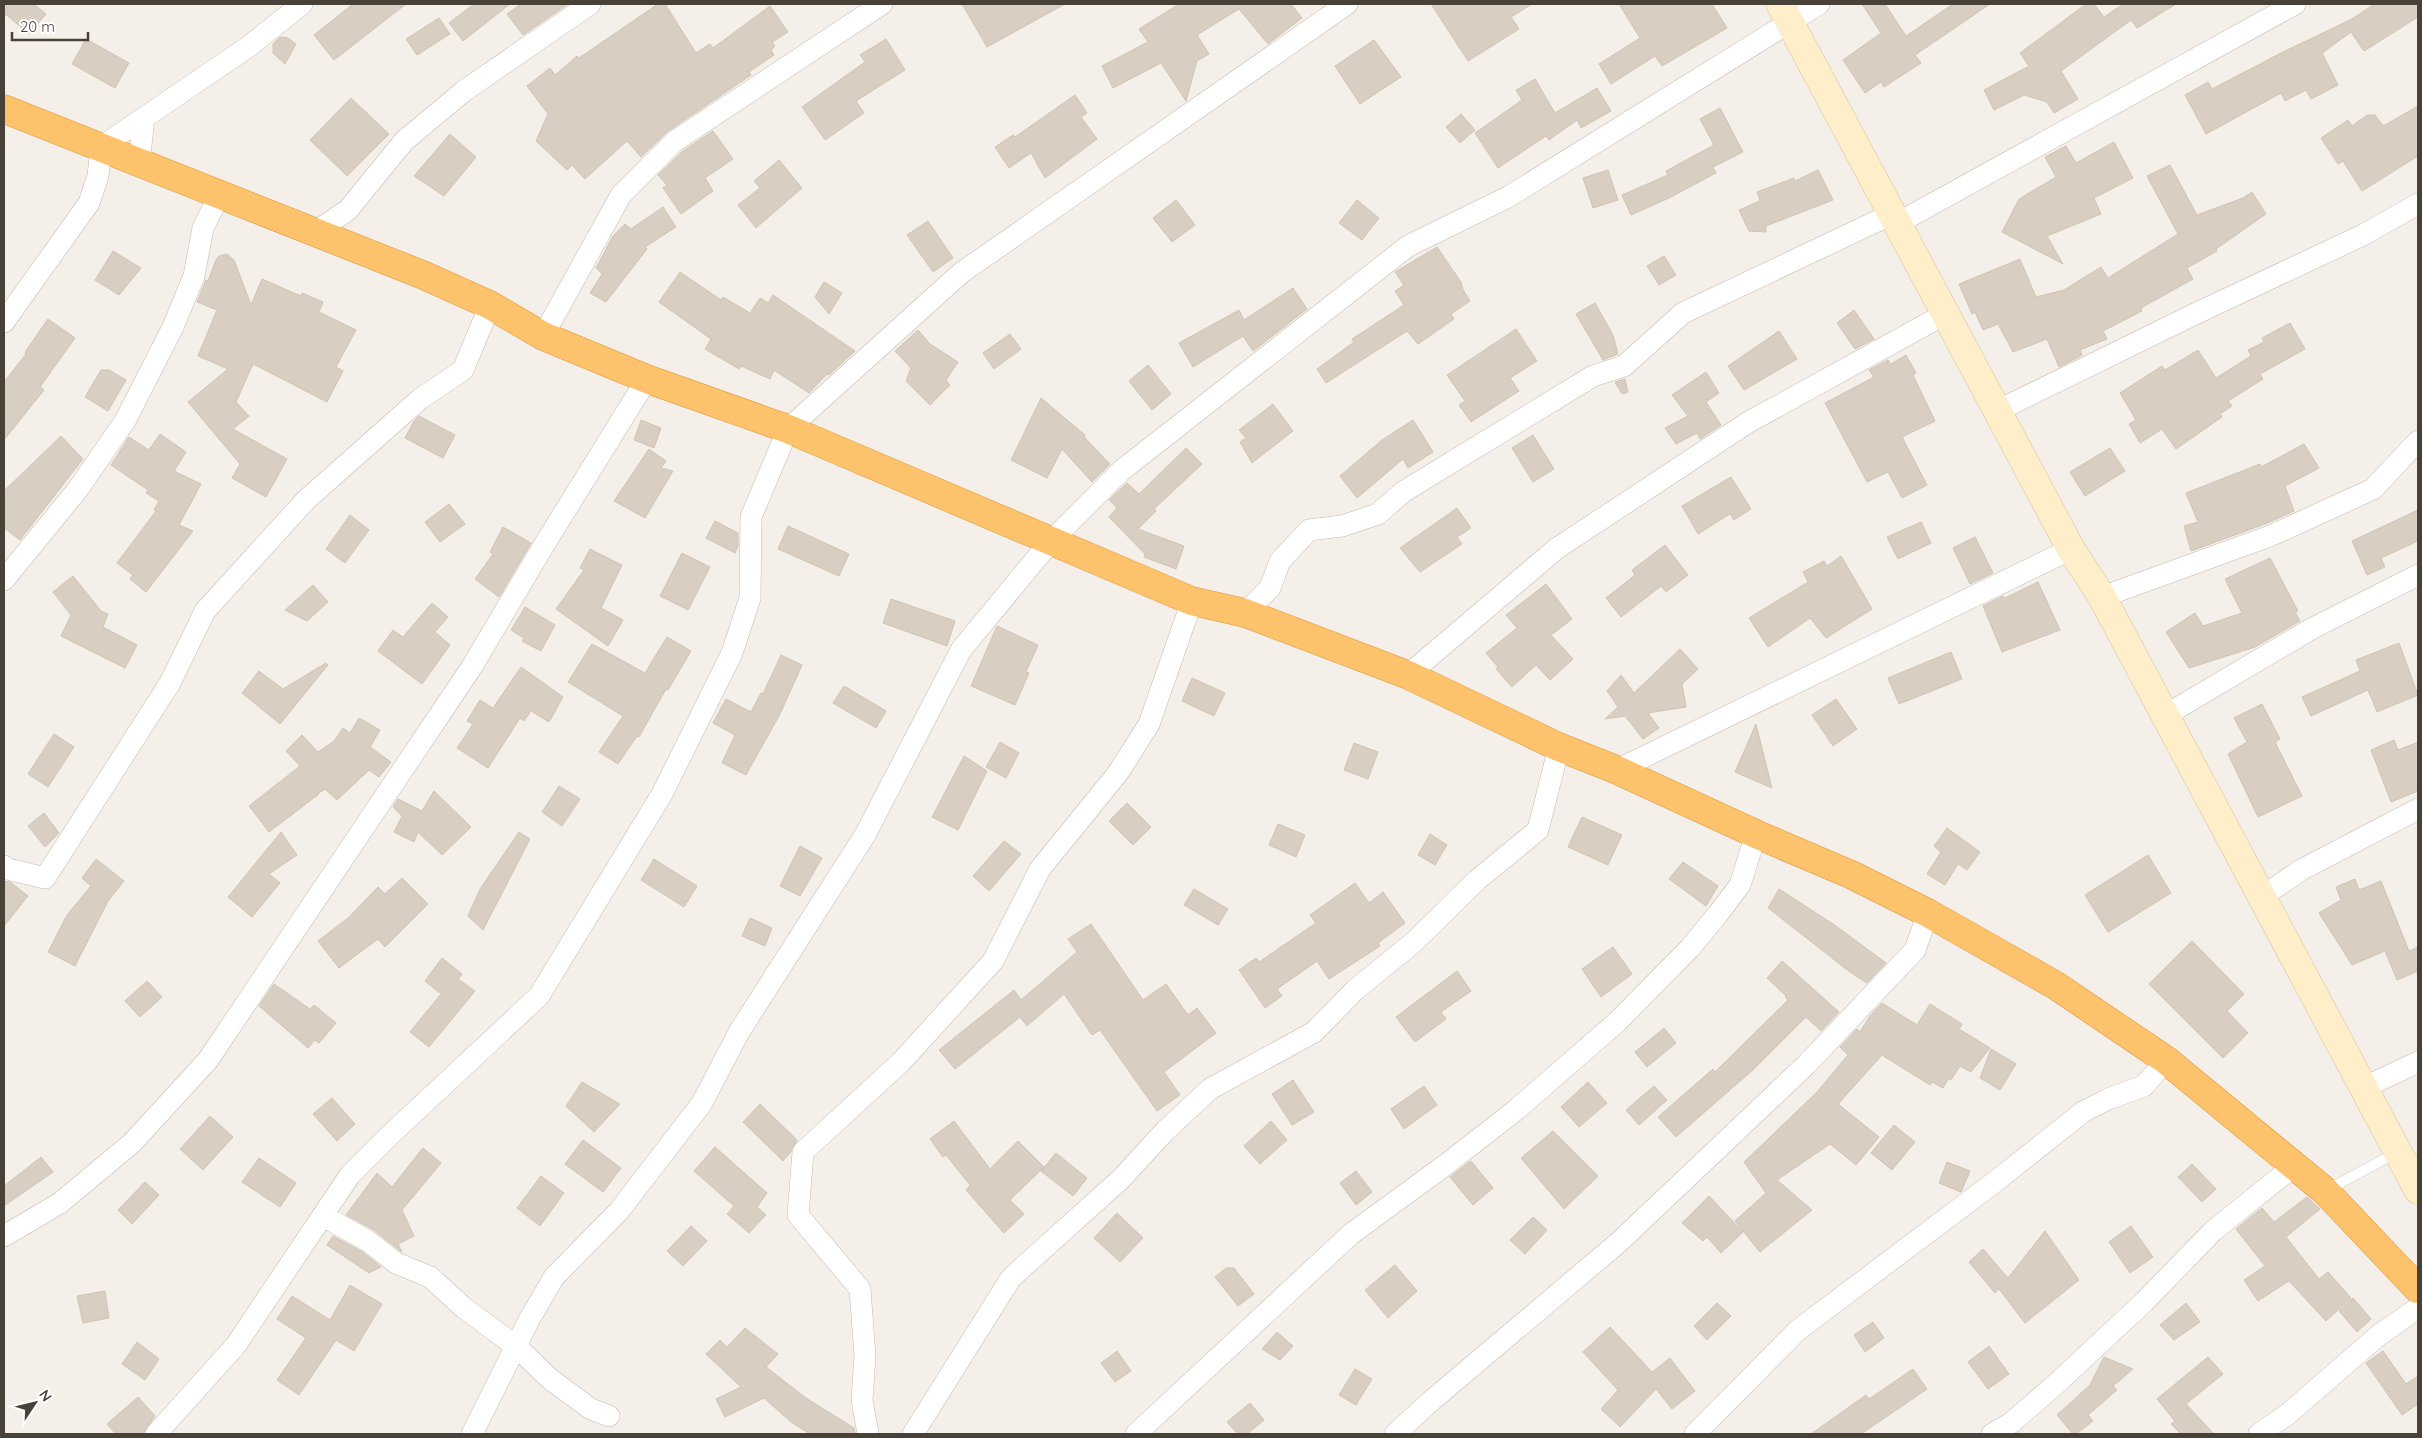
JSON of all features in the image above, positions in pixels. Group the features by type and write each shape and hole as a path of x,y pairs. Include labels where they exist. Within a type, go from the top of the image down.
{"highway":[{"path":"4,109 350,246 490,305 543,336 647,379 788,429 1192,601 1245,613 1408,675 1559,747 1617,770 1756,834 1852,875 1928,913 2055,985 2166,1060 2324,1191 2418,1289"}],"street":[{"path":"4,322 89,203 98,176 101,146 248,47 302,4"},
{"path":"315,232 348,210 404,141 464,91 590,4"},
{"path":"543,336 621,195 674,141 882,4"},
{"path":"156,1434 236,1345 350,1175 539,996 662,794 732,653 750,598 750,517 788,429 961,273 1347,4"},
{"path":"472,1434 554,1277 619,1211 702,1103 739,1032 865,835 961,650 1050,542 1122,470 1408,246 1508,197 1785,12 1819,4"},
{"path":"1245,613 1270,588 1280,561 1309,530 1342,526 1378,514 1402,492 1593,376 1624,366 1683,313 1894,219 2296,4"},
{"path":"1785,12 2072,549 2102,597 2164,716 2263,896 2418,1190"},
{"path":"139,163 144,118"},
{"path":"4,580 78,489 125,421 173,327 194,276 203,228 220,194"},
{"path":"1999,410 2197,313 2363,235 2418,204"},
{"path":"348,210 350,246"},
{"path":"4,866 8,870 45,878 170,683 205,611 306,500 420,399 463,370 490,305"},
{"path":"1408,675 1556,549 1747,423 1945,314"},
{"path":"4,1236 60,1203 132,1143 208,1060 473,665 647,379"},
{"path":"2102,597 2270,536 2373,489 2418,441"},
{"path":"1617,770 2072,549"},
{"path":"2164,716 2313,628 2418,575"},
{"path":"868,1434 862,1400 865,1356 860,1289 798,1215 803,1152 901,1062 993,961 1040,869 1118,773 1149,724 1192,601"},
{"path":"913,1434 1011,1278 1120,1180 1165,1131 1210,1088 1314,1032 1355,990 1414,942 1477,880 1538,830 1559,747"},
{"path":"2263,896 2300,870 2418,809"},
{"path":"1136,1434 1351,1234 1502,1121 1617,1022 1690,948 1740,885 1756,834"},
{"path":"1395,1434 1431,1401 1618,1243 1806,1065 1915,950 1928,913"},
{"path":"1695,1434 1798,1330 1972,1199 2082,1112 2108,1099 2144,1086 2166,1060"},
{"path":"2363,1088 2418,1062"},
{"path":"1992,1434 2011,1423 2056,1384 2144,1302 2213,1231 2294,1166"},
{"path":"323,1216 368,1241 396,1264 430,1278 464,1308 517,1347 550,1379 591,1408 609,1416"},
{"path":"2259,1434 2288,1414 2379,1335 2418,1308"}],"lane":[{"path":"2324,1191 2398,1152"}],"building":[{"path":"4,4 34,4 46,14 29,34 4,13"},
{"path":"353,4 406,4 334,60 314,35"},
{"path":"474,4 510,4 463,41 449,23"},
{"path":"521,4 568,4 523,35 507,14"},
{"path":"658,4 665,4 696,53 710,44 713,48 770,6 788,32 772,42 775,46 771,50 774,55 749,72 751,75 668,131 641,157 627,141 585,179 572,165 567,170 536,141 548,114 527,86 550,68 555,75 577,56 579,58"},
{"path":"962,4 1065,4 987,47"},
{"path":"1179,4 1291,4 1302,18 1268,44 1239,9 1197,35 1209,54 1197,61 1186,101 1161,63 1113,88 1102,66 1148,42 1139,29"},
{"path":"1431,4 1532,4 1511,17 1519,29 1468,61"},
{"path":"1619,4 1712,4 1727,28 1662,66 1655,56 1611,84 1599,64 1640,38"},
{"path":"1862,4 1885,4 1906,36 1953,4 1990,4 1915,55 1921,63 1884,87 1881,82 1865,93 1843,60 1881,33"},
{"path":"2086,4 2094,4 2104,17 2121,4 2176,4 2137,28 2131,20 2061,71 2078,99 2054,113 2047,102 2024,95 1994,110 1984,90 2029,66 2020,53"},
{"path":"2375,4 2418,4 2418,17 2364,51 2351,32 2322,53 2338,85 2311,99 2306,90 2285,101 2281,93 2206,134 2185,95 2208,82 2212,89 2350,20"},
{"path":"439,18 450,34 417,55 406,39"},
{"path":"280,37 288,38 296,44 285,64 273,53 273,44"},
{"path":"86,39 129,63 115,88 72,64"},
{"path":"886,39 905,70 856,101 864,113 825,140 802,107 865,62 860,55"},
{"path":"1374,40 1401,77 1360,104 1335,66"},
{"path":"1535,79 1555,113 1597,88 1611,111 1581,128 1577,120 1549,140 1546,136 1498,168 1475,133 1522,100 1516,90"},
{"path":"1075,95 1087,113 1081,117 1097,139 1045,178 1031,153 1009,168 995,147 1013,135 1015,137"},
{"path":"351,98 389,134 347,176 310,140"},
{"path":"2418,106 2418,156 2362,191 2343,161 2338,164 2321,138 2348,120 2352,126 2367,115 2375,115 2383,126"},
{"path":"1720,108 1743,152 1713,167 1716,173 1669,198 1631,215 1622,195 1668,175 1666,171 1714,145 1700,119"},
{"path":"1461,114 1475,130 1460,143 1446,127"},
{"path":"713,131 733,159 705,178 713,191 681,214 663,188 667,185 658,175 683,151"},
{"path":"450,134 476,157 444,196 414,176"},
{"path":"2114,142 2133,178 2094,198 2101,214 2047,236 2063,264 2002,232 2019,199 2056,177 2045,157 2066,146 2076,163"},
{"path":"779,160 802,188 756,228 738,205 760,188 754,181"},
{"path":"2170,165 2197,215 2243,198 2252,192 2266,214 2216,249 2217,251 2187,268 2193,279 2141,308 2142,311 2103,331 2107,339 2080,350 2082,355 2059,367 2047,339 2013,352 1998,324 1983,330 1975,312 1972,314 1959,284 2020,259 2036,297 2064,290 2101,267 2108,278 2178,234 2147,176"},
{"path":"1608,170 1618,200 1593,208 1583,178"},
{"path":"1818,170 1833,200 1766,226 1766,232 1749,231 1739,210 1760,201 1757,192 1794,178 1795,181"},
{"path":"1176,200 1195,225 1172,242 1153,218"},
{"path":"1357,200 1379,218 1362,240 1339,223"},
{"path":"663,207 676,227 645,247 647,249 606,302 590,293 602,274 596,268 613,236 625,224 631,229"},
{"path":"928,221 953,258 933,272 907,235"},
{"path":"1437,247 1461,282 1463,290 1470,301 1451,314 1454,319 1418,344 1407,331 1326,383 1317,369 1354,342 1352,339 1404,305 1395,291 1404,285 1395,272"},
{"path":"113,251 141,268 119,295 95,280"},
{"path":"227,254 234,260 251,305 262,279 301,296 302,293 323,302 319,312 356,330 336,367 343,371 327,402 253,364 236,402 249,416 233,429 287,459 266,497 232,478 240,464 188,402 228,369 198,356 217,310 197,302 216,260 219,256"},
{"path":"1664,256 1676,275 1659,285 1647,266"},
{"path":"680,272 721,300 723,297 750,313 760,298 768,303 773,295 855,351 829,375 827,374 809,393 774,370 770,379 741,366 739,369 705,349 711,339 659,302"},
{"path":"824,282 842,293 829,314 815,297"},
{"path":"1293,288 1307,309 1253,351 1243,336 1193,367 1179,343 1239,310 1244,320"},
{"path":"1595,303 1613,335 1618,354 1603,360 1576,314"},
{"path":"1854,310 1874,339 1855,349 1837,323"},
{"path":"48,319 75,338 40,387 44,390 4,440 4,382 26,354 25,352"},
{"path":"2290,323 2305,349 2260,374 2263,379 2228,401 2232,406 2220,414 2222,417 2176,449 2162,429 2140,443 2129,424 2136,420 2120,393 2162,366 2165,370 2198,350 2216,378 2251,356 2248,350 2264,342 2262,338"},
{"path":"1516,329 1537,361 1510,378 1519,391 1471,422 1459,405 1465,401 1447,375"},
{"path":"918,330 930,344 958,362 946,380 950,385 930,405 906,381 911,368 895,351"},
{"path":"1779,331 1797,359 1744,390 1728,366"},
{"path":"1010,334 1021,349 994,369 983,353"},
{"path":"1906,355 1916,373 1913,375 1935,421 1902,437 1927,485 1902,498 1888,472 1867,482 1825,403 1874,377 1869,370 1888,360 1891,364"},
{"path":"1148,365 1171,394 1152,410 1129,381"},
{"path":"101,370 109,370 126,380 108,411 85,397"},
{"path":"1706,372 1719,393 1706,402 1721,425 1700,439 1697,433 1676,444 1665,428 1688,416 1672,395"},
{"path":"1625,379 1628,392 1622,394 1615,382"},
{"path":"1041,398 1085,435 1084,437 1110,464 1092,482 1062,449 1047,478 1011,460"},
{"path":"1273,404 1293,431 1252,463 1240,442 1246,438 1239,430"},
{"path":"419,416 455,435 443,458 405,438 414,421"},
{"path":"641,420 661,428 654,448 634,440"},
{"path":"1413,420 1433,452 1408,468 1403,459 1357,498 1340,476 1382,440"},
{"path":"160,434 186,452 174,471 201,484 179,525 193,531 146,592 130,579 133,575 117,563 156,511 154,510 159,501 146,493 148,490 111,465 129,437 149,450"},
{"path":"1533,435 1554,469 1533,482 1512,448"},
{"path":"61,436 83,459 20,540 4,528 4,491"},
{"path":"2304,444 2319,468 2285,486 2294,511 2265,524 2191,551 2184,526 2198,522 2186,493 2260,464 2261,467"},
{"path":"1186,448 1202,464 1154,509 1156,511 1138,529 1184,546 1176,569 1144,557 1145,554 1109,517 1117,508 1109,500 1127,483 1139,494"},
{"path":"2110,448 2125,471 2085,496 2070,472"},
{"path":"649,449 666,461 661,468 673,471 645,518 614,501"},
{"path":"1731,477 1751,509 1734,520 1730,514 1698,534 1682,506"},
{"path":"449,504 465,524 440,542 425,522"},
{"path":"1457,508 1471,528 1457,537 1462,544 1420,572 1400,548"},
{"path":"2418,510 2418,541 2381,558 2385,567 2367,575 2352,541"},
{"path":"350,515 369,530 345,563 326,549"},
{"path":"715,521 738,533 738,546 735,553 706,538"},
{"path":"1921,522 1931,543 1898,559 1887,537"},
{"path":"788,526 849,554 839,576 778,549"},
{"path":"503,527 531,543 499,597 475,579 493,554 490,552"},
{"path":"1975,537 1993,573 1970,584 1953,548"},
{"path":"1665,545 1688,575 1666,592 1661,586 1621,617 1606,598 1635,575 1632,570"},
{"path":"590,549 622,565 601,608 623,620 608,646 556,609 584,570 580,568"},
{"path":"682,553 710,567 688,610 660,596"},
{"path":"1841,556 1872,609 1826,638 1810,618 1768,647 1749,618 1808,582 1803,572 1824,561 1827,566"},
{"path":"2270,558 2298,611 2295,612 2300,621 2255,647 2189,668 2166,632 2195,613 2203,626 2242,613 2225,579"},
{"path":"73,576 101,611 108,614 103,627 137,645 125,668 61,636 71,615 53,592"},
{"path":"2038,582 2060,630 2002,652 1983,606"},
{"path":"1546,584 1572,619 1551,635 1573,659 1550,680 1536,665 1512,687 1496,669 1498,667 1486,653 1517,628 1506,615"},
{"path":"313,585 328,602 307,621 285,610"},
{"path":"891,599 955,621 947,646 883,623"},
{"path":"432,603 448,617 435,632 450,645 422,684 378,651 393,630 403,637"},
{"path":"525,607 555,625 541,651 522,641 524,638 511,630"},
{"path":"997,626 1038,645 1026,672 1029,673 1015,705 971,686"},
{"path":"667,637 691,651 668,690 666,689 639,737 637,736 618,764 599,752 623,716 568,682 592,644 645,673"},
{"path":"2399,643 2418,695 2377,712 2368,690 2311,716 2302,697 2360,671 2356,660"},
{"path":"1680,649 1698,669 1682,684 1686,707 1648,713 1659,728 1643,739 1625,716 1605,719 1618,707 1607,691 1621,675 1634,693"},
{"path":"1951,652 1962,679 1899,704 1888,678"},
{"path":"781,655 802,665 780,714 746,775 722,763 735,735 713,723 726,699 751,712 761,693 763,694"},
{"path":"326,663 328,665 280,724 242,693 259,671 283,689"},
{"path":"521,667 563,697 549,722 531,711 524,721 520,718 488,768 457,748 473,724 467,721 480,700 493,708"},
{"path":"1192,678 1225,693 1214,716 1182,701"},
{"path":"844,686 886,711 876,728 833,703"},
{"path":"1836,699 1857,729 1833,746 1812,715"},
{"path":"2262,704 2280,739 2275,742 2302,796 2258,817 2228,754 2247,742 2234,718"},
{"path":"359,718 380,730 370,747 391,762 379,777 369,770 337,800 325,789 319,793 317,792 319,794 269,832 249,806 300,766 286,751 302,735 318,752 334,741 343,728 350,733"},
{"path":"1756,724 1772,788 1735,772"},
{"path":"54,734 74,747 48,787 28,774"},
{"path":"2394,740 2398,750 2418,742 2418,791 2391,802 2371,750"},
{"path":"1000,742 1019,753 1006,778 986,767"},
{"path":"1354,743 1378,752 1368,779 1344,770"},
{"path":"964,756 987,771 958,830 932,817"},
{"path":"559,786 580,799 562,826 542,812"},
{"path":"434,791 471,827 442,855 418,832 414,842 394,832 402,816 393,807 398,799 422,811"},
{"path":"1127,803 1151,827 1133,845 1109,821"},
{"path":"44,813 59,833 45,847 28,826"},
{"path":"1582,817 1622,835 1608,865 1568,847"},
{"path":"1278,824 1305,835 1296,857 1269,845"},
{"path":"1947,828 1980,852 1967,870 1958,864 1945,885 1927,874 1941,852 1934,846"},
{"path":"281,832 297,855 269,874 280,883 252,917 228,897"},
{"path":"519,832 530,839 483,930 468,916 480,889"},
{"path":"1430,834 1447,845 1435,865 1418,855"},
{"path":"1004,841 1021,854 989,891 973,876"},
{"path":"800,846 822,858 800,896 780,886"},
{"path":"2148,855 2171,893 2108,932 2085,895"},
{"path":"96,859 124,881 108,901 75,966 48,952 67,915 91,886 82,878"},
{"path":"654,859 697,886 684,907 641,880"},
{"path":"1683,862 1718,886 1706,906 1669,879"},
{"path":"402,878 428,904 385,947 378,939 339,968 318,941 348,918 378,887 385,894"},
{"path":"2355,879 2359,890 2381,881 2409,951 2418,947 2418,971 2397,980 2385,951 2352,965 2319,913 2341,900 2336,887"},
{"path":"4,881 10,882 28,896 4,926"},
{"path":"1355,883 1369,903 1383,892 1405,923 1378,943 1380,946 1329,979 1317,961 1277,989 1282,996 1265,1008 1239,970 1256,958 1259,962 1316,923 1310,915"},
{"path":"1194,889 1228,909 1218,925 1184,905"},
{"path":"1779,889 1836,926 1886,963 1867,983 1850,972 1768,908"},
{"path":"750,918 772,928 765,946 742,936"},
{"path":"1091,924 1143,1000 1166,984 1188,1015 1197,1008 1216,1033 1164,1072 1180,1095 1157,1111 1100,1030 1092,1035 1064,994 1027,1026 1020,1017 955,1069 939,1050 1014,990 1021,1000 1077,952 1068,939"},
{"path":"2192,941 2244,994 2227,1011 2248,1033 2223,1058 2149,984"},
{"path":"1613,947 1632,974 1601,997 1582,969"},
{"path":"442,958 462,974 458,979 475,991 429,1047 410,1032 441,994 425,981"},
{"path":"1782,961 1839,1012 1821,1031 1806,1017 1754,1069 1676,1137 1658,1117 1713,1069 1715,1072 1788,1000 1767,978"},
{"path":"1457,971 1471,991 1441,1012 1446,1019 1415,1042 1396,1017"},
{"path":"147,981 162,997 140,1017 125,1001"},
{"path":"274,984 310,1009 314,1005 336,1023 319,1043 315,1040 308,1048 259,1006"},
{"path":"1882,1003 1917,1025 1930,1004 1962,1024 1959,1029 1990,1048 1971,1072 1960,1066 1943,1088 1932,1082 1930,1085 1882,1055 1838,1104 1879,1137 1856,1165 1830,1144 1777,1180 1812,1210 1760,1252 1735,1221 1766,1193 1744,1162 1817,1092 1848,1055 1840,1047 1857,1029 1860,1032 1870,1016"},
{"path":"1664,1028 1676,1043 1647,1067 1635,1052"},
{"path":"1991,1049 2016,1064 2000,1090 1980,1078"},
{"path":"1293,1080 1314,1112 1292,1125 1272,1094"},
{"path":"582,1082 620,1104 594,1132 566,1106"},
{"path":"1588,1082 1607,1103 1579,1127 1561,1107"},
{"path":"1424,1086 1437,1105 1404,1129 1391,1109"},
{"path":"1654,1086 1667,1100 1639,1125 1626,1110"},
{"path":"332,1098 355,1124 337,1141 313,1114"},
{"path":"760,1104 797,1140 783,1161 743,1122"},
{"path":"210,1116 233,1137 203,1170 180,1149"},
{"path":"954,1121 990,1169 1018,1141 1044,1167 1010,1200 1024,1214 1004,1233 966,1190 970,1185 946,1155 943,1157 930,1139"},
{"path":"1271,1121 1287,1140 1260,1164 1244,1146"},
{"path":"1894,1125 1915,1142 1892,1170 1871,1153"},
{"path":"1553,1131 1598,1176 1564,1209 1521,1158"},
{"path":"583,1140 621,1168 603,1192 565,1164"},
{"path":"715,1147 767,1193 757,1207 766,1215 749,1233 727,1214 734,1206 694,1171"},
{"path":"423,1148 441,1163 402,1210 414,1236 398,1244 402,1252 374,1230 346,1215 377,1173 392,1187"},
{"path":"1056,1153 1087,1178 1073,1196 1041,1171"},
{"path":"41,1157 53,1172 4,1206 4,1186"},
{"path":"259,1158 296,1183 280,1207 242,1182"},
{"path":"1471,1161 1493,1188 1473,1205 1450,1177"},
{"path":"1947,1162 1970,1171 1961,1192 1939,1183"},
{"path":"2192,1164 2216,1189 2202,1202 2178,1177"},
{"path":"1356,1171 1372,1192 1356,1205 1340,1183"},
{"path":"541,1176 564,1193 540,1226 517,1208"},
{"path":"145,1182 159,1195 132,1224 118,1210"},
{"path":"1709,1196 1743,1232 1721,1253 1707,1237 1703,1241 1682,1223"},
{"path":"2307,1197 2320,1209 2286,1237 2319,1279 2328,1272 2351,1298 2326,1321 2289,1281 2258,1301 2244,1280 2265,1266 2236,1229 2262,1208 2274,1222"},
{"path":"1117,1213 1143,1238 1120,1262 1094,1238"},
{"path":"1533,1217 1547,1230 1525,1254 1510,1240"},
{"path":"691,1226 707,1241 683,1266 667,1251"},
{"path":"2131,1226 2153,1257 2130,1273 2109,1242"},
{"path":"2045,1231 2079,1280 2025,1323 1999,1289 1995,1293 1969,1262 1983,1249 2008,1278"},
{"path":"333,1236 361,1251 381,1267 369,1273 327,1245"},
{"path":"1395,1265 1417,1291 1388,1318 1365,1290"},
{"path":"1226,1268 1234,1268 1254,1294 1238,1306 1215,1277"},
{"path":"350,1285 382,1304 354,1351 336,1340 299,1395 277,1380 306,1338 277,1319 292,1296 330,1320"},
{"path":"105,1291 109,1318 83,1323 77,1296"},
{"path":"2353,1298 2371,1319 2357,1332 2339,1311"},
{"path":"1717,1303 1731,1316 1707,1340 1694,1326"},
{"path":"2186,1303 2200,1322 2174,1340 2160,1325"},
{"path":"1873,1322 1884,1338 1865,1352 1854,1335"},
{"path":"1610,1327 1652,1372 1670,1358 1695,1391 1672,1409 1656,1389 1620,1427 1601,1409 1618,1390 1583,1352"},
{"path":"745,1328 778,1354 766,1367 806,1398 854,1428 855,1434 810,1434 791,1422 764,1398 725,1417 716,1399 741,1387 706,1354 720,1340 727,1347"},
{"path":"1277,1332 1293,1346 1280,1360 1262,1349"},
{"path":"137,1342 159,1359 145,1380 122,1364"},
{"path":"1989,1346 2009,1374 1988,1389 1968,1362"},
{"path":"1117,1351 1131,1371 1115,1382 1101,1363"},
{"path":"2383,1351 2406,1384 2418,1376 2418,1404 2402,1415 2366,1363"},
{"path":"2104,1357 2133,1369 2113,1386 2117,1390 2088,1415 2093,1421 2076,1434 2073,1434 2057,1415 2090,1385"},
{"path":"2208,1357 2223,1374 2186,1404 2214,1434 2181,1434 2171,1424 2175,1421 2157,1399"},
{"path":"1355,1369 1372,1379 1356,1405 1339,1395"},
{"path":"1913,1369 1927,1389 1861,1434 1811,1434 1866,1395 1869,1399"},
{"path":"138,1397 155,1416 143,1434 116,1434 107,1424"},
{"path":"1250,1403 1264,1420 1247,1434 1238,1434 1227,1422"}]}
